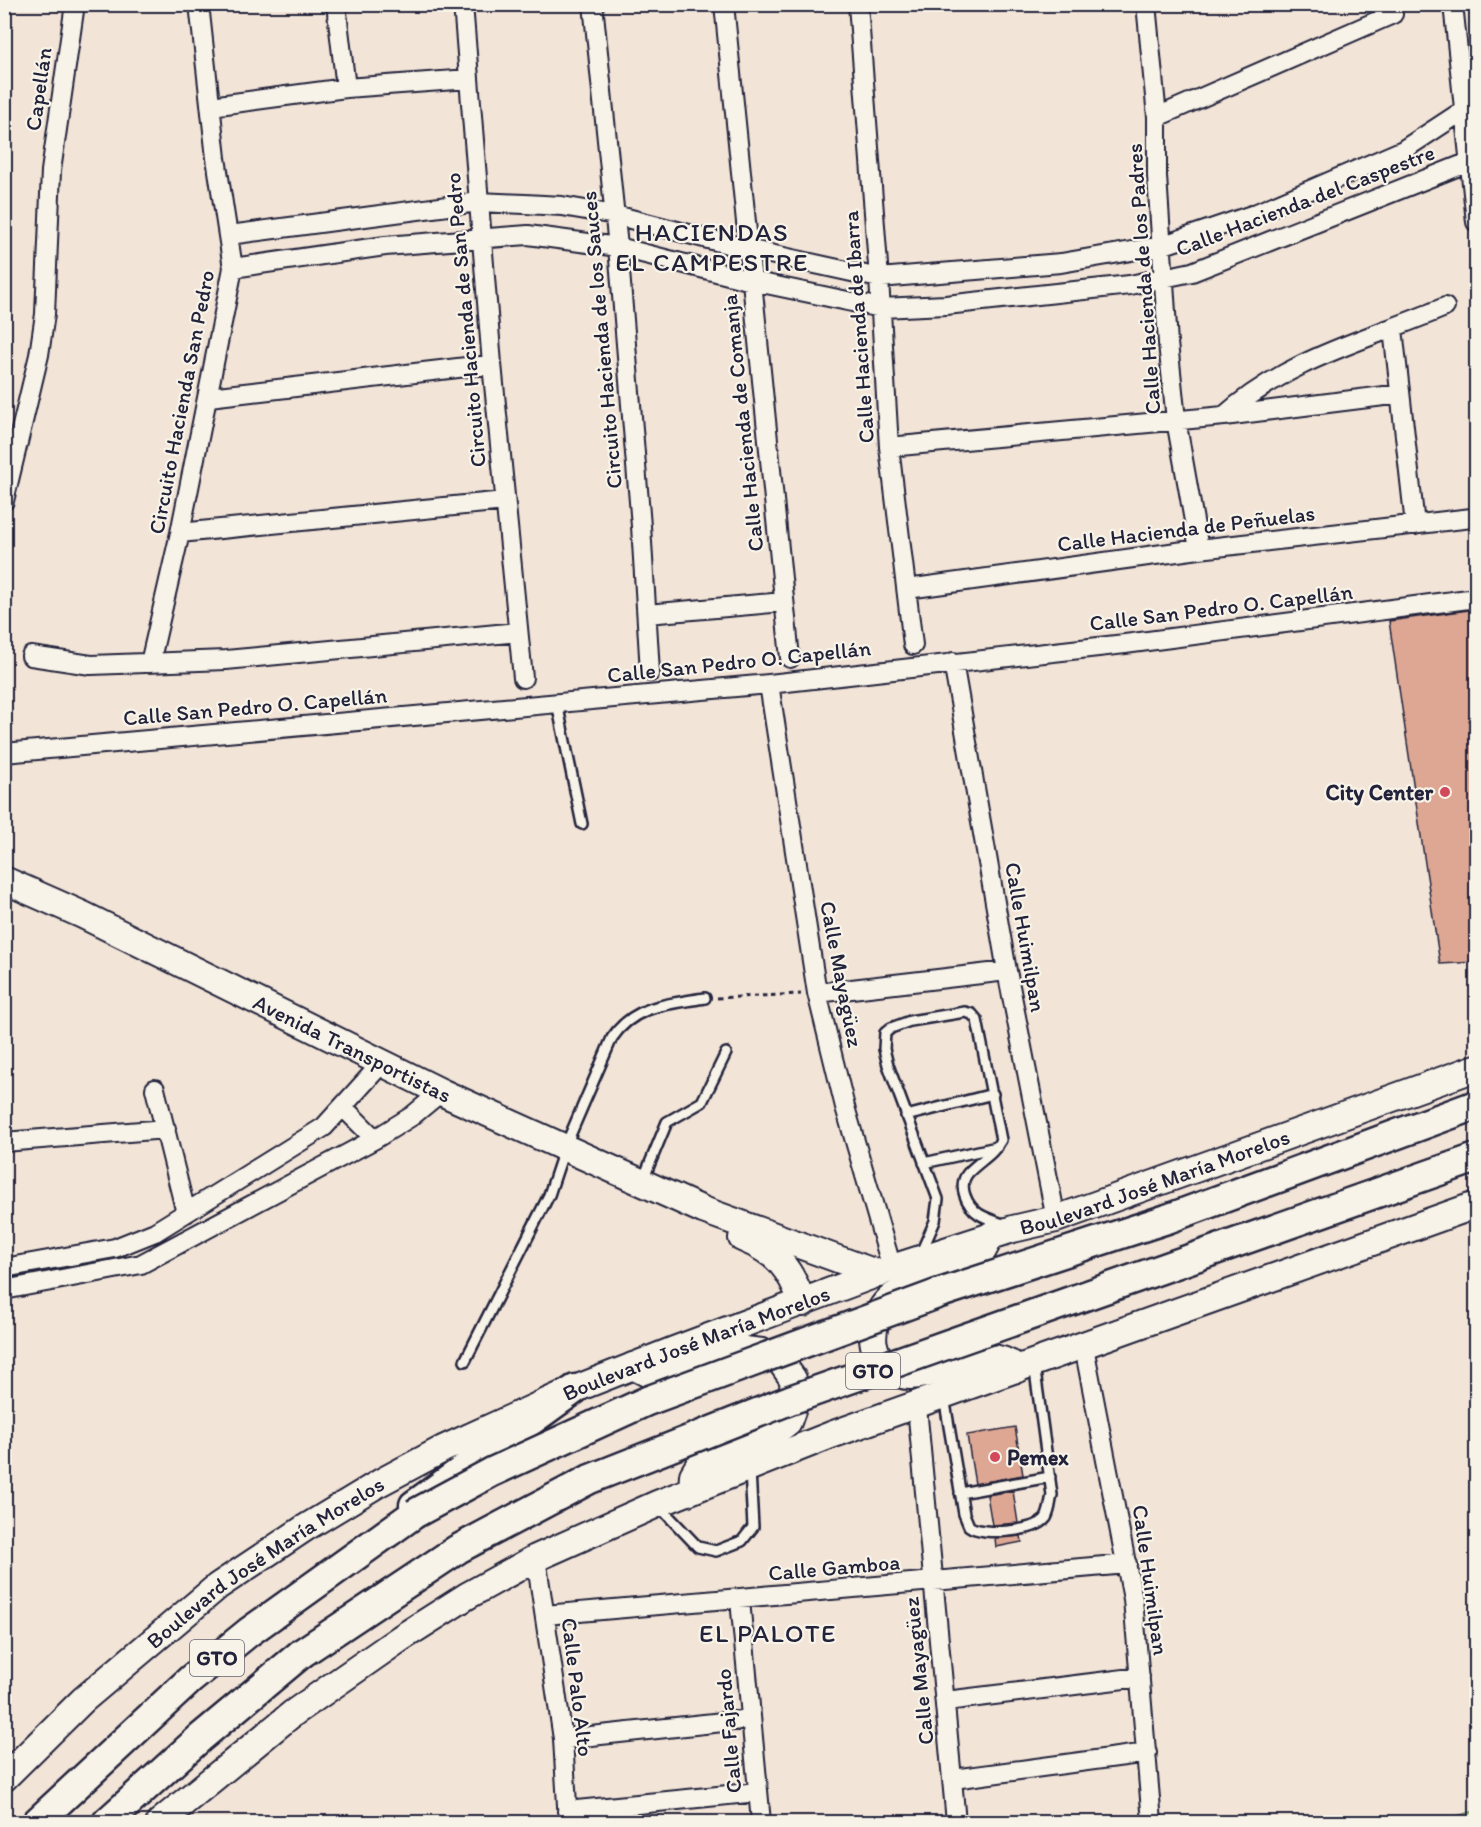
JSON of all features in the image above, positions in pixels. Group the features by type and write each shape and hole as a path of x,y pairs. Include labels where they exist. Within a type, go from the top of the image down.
{"main road":[{"name":"Boulevard José María Morelos","path":"19,1822 46,1813 191,1679 249,1632 414,1514 511,1463 657,1397 937,1294 1167,1219 1476,1105"},
{"name":"GTO","path":"107,1822 200,1738 302,1653 458,1549 590,1479 790,1400 1476,1158"},
{"path":"330,1576 442,1484 575,1389"}],"street":[{"name":"Capellán","path":"4,501 39,355 45,314 51,171 75,4"},
{"name":"Circuito Hacienda San Pedro","path":"150,663 209,398 233,268 199,4"},
{"path":"336,4 346,88"},
{"name":"Circuito Hacienda de San Pedro","path":"463,4 492,364 523,678"},
{"name":"Circuito Hacienda de los Sauces","path":"593,4 618,247 650,672"},
{"name":"Calle Hacienda de Comanja","path":"724,4 790,658"},
{"name":"Calle Hacienda de Ibarra","path":"858,4 879,278 889,447 913,645"},
{"name":"Calle Hacienda de los Padres","path":"1146,4 1157,117 1156,176 1168,343 1176,420 1199,549"},
{"path":"1453,4 1476,222"},
{"path":"1157,117 1382,13"},
{"path":"211,106 346,88 469,79"},
{"name":"Calle Hacienda del Caspestre","path":"229,235 478,202 562,206 615,215 747,249 879,278 1061,263 1161,246 1252,215 1403,150 1464,110"},
{"name":"Calle Hacienda del Caspestre","path":"233,268 385,246 528,235 618,247 752,281 881,308 946,305 1063,294 1165,278 1213,265 1469,162"},
{"path":"1224,416 1257,388 1285,371 1445,307"},
{"path":"1393,329 1415,525"},
{"path":"209,398 492,364"},
{"path":"889,447 1224,416 1400,394"},
{"path":"180,533 505,501"},
{"name":"Calle Hacienda de Peñuelas","path":"907,589 1199,549 1472,518"},
{"name":"Calle San Pedro O. Capellán","path":"4,753 769,684 1125,644 1476,598"},
{"path":"647,614 784,602"},
{"path":"31,656 91,665 226,660 518,632"},
{"name":"Calle Huimilpan","path":"953,662 1006,971 1056,1219"},
{"name":"Calle Mayagüez","path":"769,684 817,993 885,1271"},
{"name":"Avenida Transportistas","path":"4,880 94,920 441,1092 703,1210 885,1271"},
{"path":"817,993 1006,971"},
{"path":"382,1063 344,1108 324,1127 297,1146 155,1232 115,1248 5,1266 7,1289 141,1264 375,1140 412,1116 441,1092"},
{"name":"Boulevard José María Morelos","path":"4,1778 83,1700 218,1586 381,1482 444,1449 575,1389 885,1271 1002,1232 1056,1219 1476,1068"},
{"path":"155,1089 186,1213"},
{"path":"344,1108 375,1140"},
{"path":"4,1142 166,1129"},
{"path":"160,1822 292,1714 467,1596 536,1558 657,1504 831,1435 917,1407 1476,1205"},
{"name":"Avenida Transportistas","path":"703,1210 738,1236 772,1253 792,1275 802,1303"},
{"path":"1002,1232 966,1268 898,1291 879,1309 872,1336 874,1351 889,1370 904,1376 927,1375 976,1359 994,1357 1026,1366"},
{"name":"Calle Huimilpan","path":"1084,1347 1127,1564 1140,1677 1152,1822"},
{"path":"633,1366 647,1373 664,1374 736,1348 762,1352 781,1362 793,1379 794,1405 788,1422 776,1432 702,1460 693,1474 692,1490"},
{"name":"Calle Mayagüez","path":"917,1407 956,1822"},
{"name":"Calle Palo Alto","path":"536,1558 563,1739 567,1817"},
{"name":"Calle Gamboa","path":"545,1615 1127,1564"},
{"name":"Calle Fajardo","path":"740,1599 761,1822"},
{"path":"946,1701 1140,1677"},
{"path":"563,1739 751,1719"},
{"path":"953,1779 1147,1753"},
{"path":"567,1817 758,1792"}],"lane":[{"path":"557,703 582,824"},
{"path":"465,1361 549,1195 587,1092 621,1025 633,1015 649,1008 705,998"},
{"path":"919,1260 938,1209 935,1188 888,1065 884,1039 891,1028 910,1021 965,1012 972,1014 979,1025 1001,1130 997,1147 968,1174 963,1188 969,1204 1002,1232"},
{"path":"642,1182 667,1122 702,1102 726,1053"},
{"path":"906,1116 993,1094"},
{"path":"924,1163 997,1147"},
{"path":"944,1397 964,1514 969,1526 985,1533 1038,1525 1045,1519 1052,1495 1026,1366"},
{"path":"657,1504 698,1547 716,1551 742,1540 753,1527 750,1467"},
{"path":"960,1493 1050,1477"}],"path":[{"path":"705,998 817,993"}],"green space":[{"path":"1476,1811 1476,1822 1433,1822"}],"building":[{"name":"City Center","path":"1476,609 1476,962 1440,964 1389,621"},
{"name":"Pemex","path":"1015,1427 1023,1475 975,1484 967,1435"},
{"path":"1013,1491 1018,1523 992,1525 987,1495"},
{"path":"1021,1536 1022,1542 996,1547 995,1538"}],"place":[{"name":"City Center","path":"1445,792"},
{"name":"Pemex","path":"995,1457"}],"district":[{"name":"HACIENDAS EL CAMPESTRE","path":"712,247"},
{"name":"EL PALOTE","path":"768,1633"}]}
